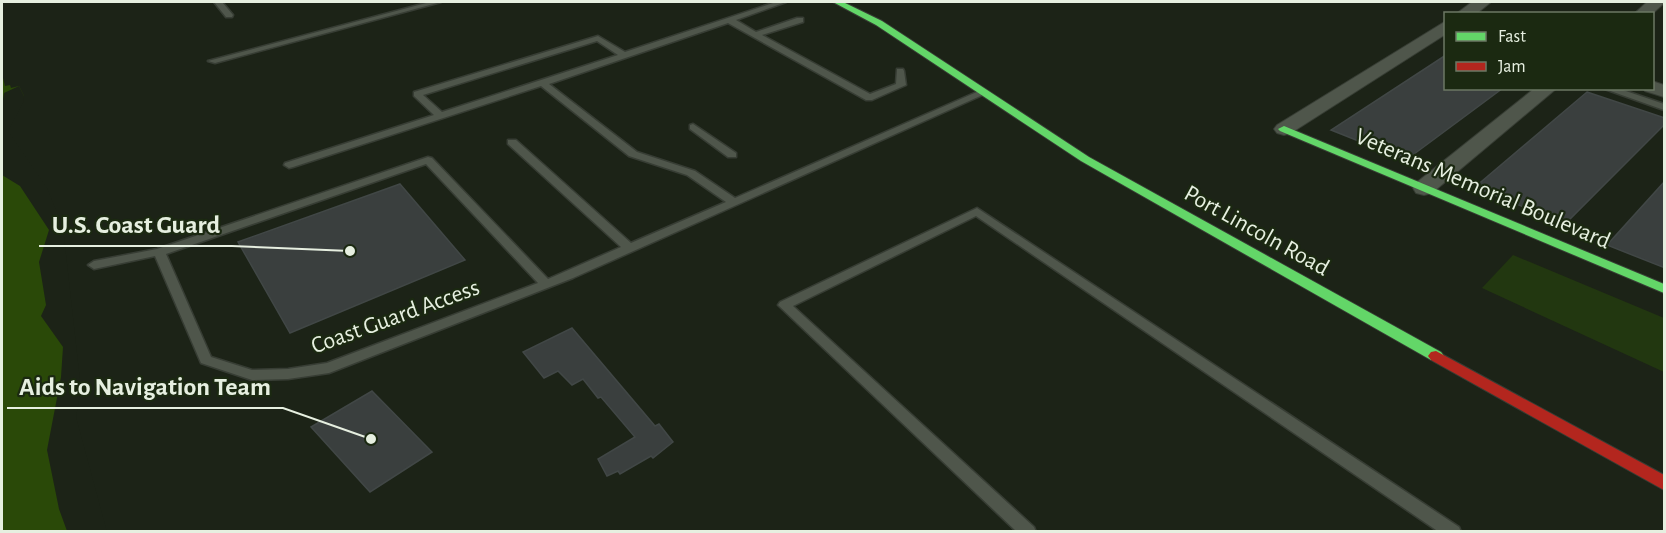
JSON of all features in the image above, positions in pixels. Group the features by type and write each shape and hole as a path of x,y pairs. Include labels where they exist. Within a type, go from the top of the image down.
{"street":[{"name":"Port Lincoln Road","path":"837,2 879,23 982,93 1095,165 1665,483"},
{"path":"1467,12 1483,2"},
{"path":"1645,12 1658,2"},
{"path":"1284,129 1444,27"},
{"path":"1424,188 1546,90"},
{"name":"Veterans Memorial Boulevard","path":"1284,129 1665,289"}],"lane":[{"path":"218,2 229,15"},
{"path":"212,61 437,2"},
{"path":"289,165 782,2"},
{"path":"729,20 869,98 901,85 900,71"},
{"path":"755,35 800,20"},
{"path":"440,116 417,94 598,38 624,55"},
{"path":"542,83 633,154 691,173 734,202"},
{"path":"1612,90 1665,107"},
{"name":"Coast Guard Access","path":"159,252 206,360 252,375 288,374 329,368 569,275 982,93"},
{"path":"693,127 732,155"},
{"path":"512,142 629,248"},
{"path":"94,265 159,252 428,160 546,284"},
{"path":"1028,531 784,305 977,211 1454,531"}],"shaded area":[{"path":"2,74 5,86 10,85 11,88 19,86 24,96 5,131 44,189 73,417 104,531 2,531"},
{"path":"1513,255 1664,318 1664,372 1482,288"}],"pier":[{"path":"19,86 24,96 23,103 8,131 47,188 63,227 81,389 76,417 107,532 67,531 59,509 47,450 61,377 63,347 41,316 46,305 39,262 49,230 20,186 2,175 4,93"}],"building":[{"path":"1444,56 1444,90 1500,90 1406,160 1331,130"},
{"path":"1587,92 1665,118 1665,124 1565,224 1475,187"},
{"path":"1665,181 1665,268 1607,245"},
{"path":"400,184 465,260 290,333 238,242"},
{"path":"572,328 655,426 659,424 673,442 653,458 651,456 620,474 618,471 607,476 598,459 635,437 583,379 572,385 558,371 544,378 523,352"},
{"path":"372,391 432,452 370,492 311,427"}],"traffic: fast":[{"path":"837,2 879,23 1085,159 1436,356"},
{"path":"1284,129 1664,289"}],"traffic: jam":[{"path":"1436,356 1664,483"}],"place":[{"name":"U.S. Coast Guard","path":"350,251"},
{"name":"Aids to Navigation Team","path":"371,439"}]}
